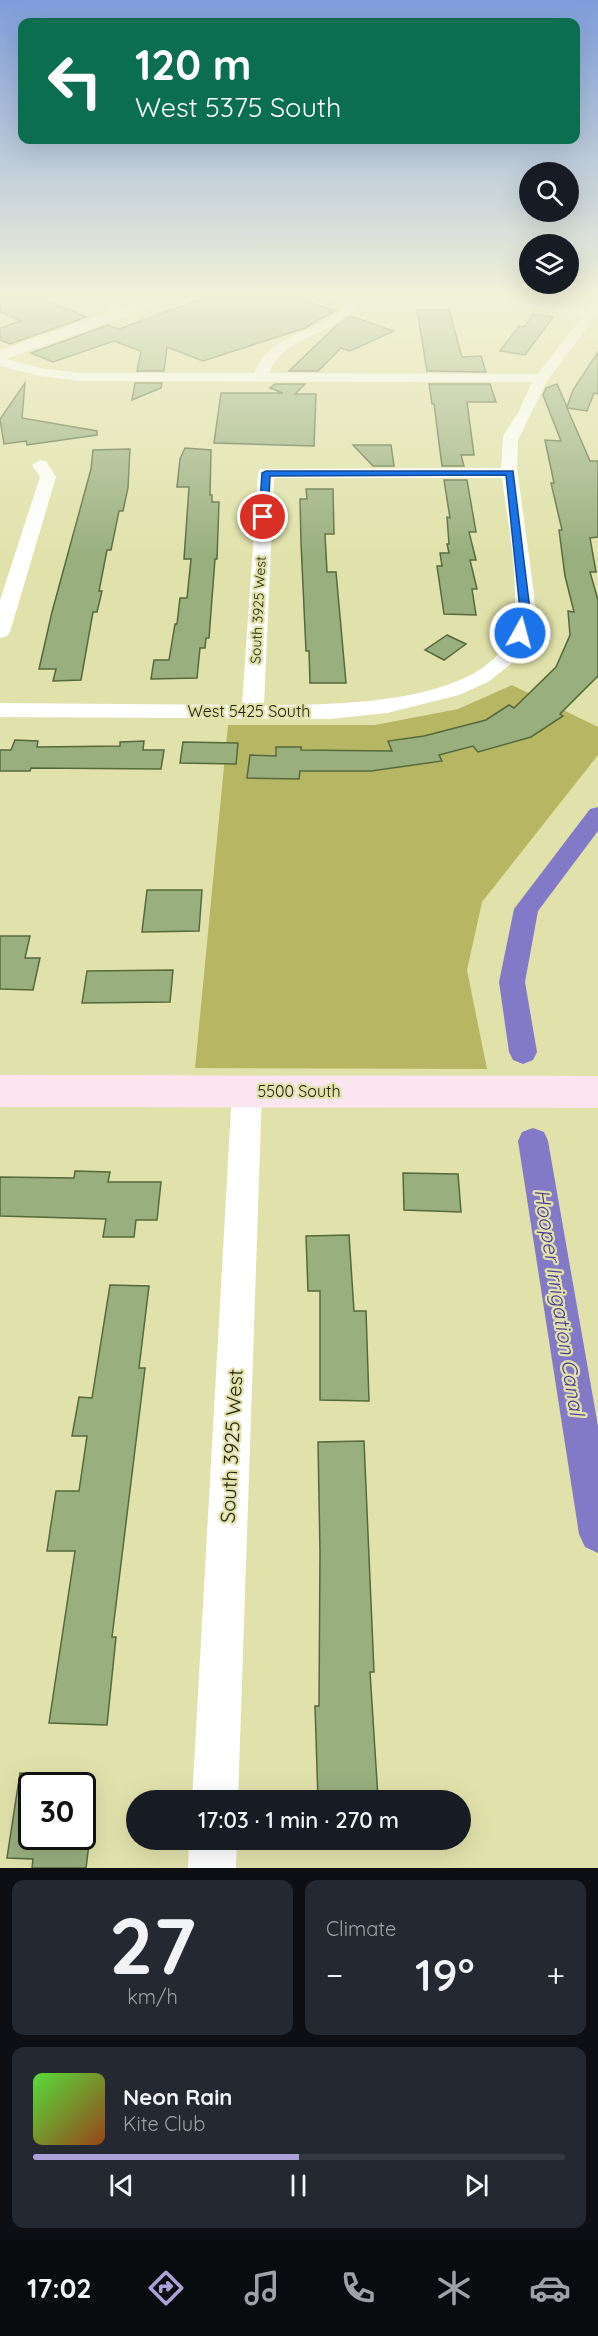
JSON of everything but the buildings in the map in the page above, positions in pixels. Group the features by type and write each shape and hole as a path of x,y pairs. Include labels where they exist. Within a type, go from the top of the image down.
{"main road":[{"name":"5500 South","path":"0,1090 598,1092"}],"street":[{"path":"510,473 508,445 514,427 526,412 532,394 542,380"},
{"path":"0,632 48,477 40,465"},
{"name":"South 3925 West","path":"253,711 266,473 510,473"},
{"name":"West 5425 South","path":"0,710 376,709 421,701 451,691 492,671 509,653 520,633 525,610 510,473"},
{"path":"0,566 21,566"},
{"name":"South 3925 West","path":"215,1790 247,1091"},
{"path":"212,1868 213,1850"}],"shaded area":[{"path":"512,685 598,727 598,755 482,902 467,970 487,1069 195,1068 228,725 375,725 458,709"}],"waterway":[{"name":"Hooper Irrigation Canal","path":"523,1052 512,982 526,909 598,815"},
{"name":"Hooper Irrigation Canal","path":"533,1141 598,1534"}],"route":[{"path":"263,517 266,473 510,473 525,610 520,633"}]}
